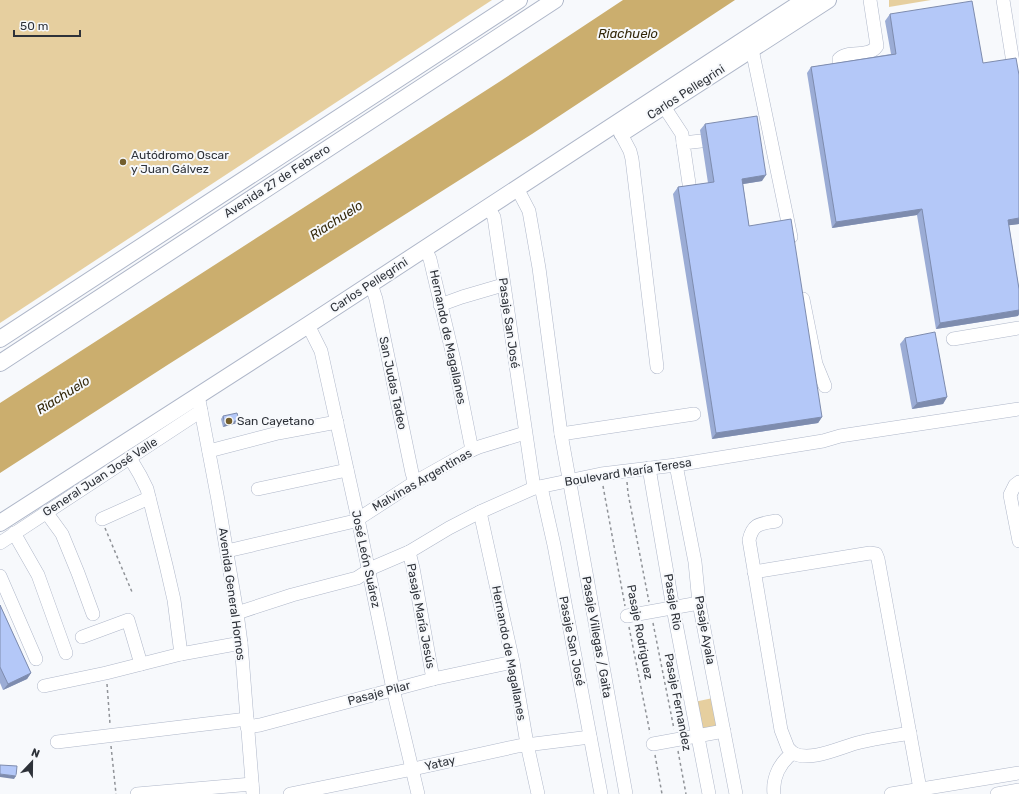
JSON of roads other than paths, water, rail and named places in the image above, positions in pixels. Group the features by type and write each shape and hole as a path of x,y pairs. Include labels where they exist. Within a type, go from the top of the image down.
{"main road":[{"name":"Avenida 27 de Febrero","path":"0,339 519,0"},
{"name":"Avenida 27 de Febrero","path":"0,363 555,0"},
{"name":"Carlos Pellegrini","path":"749,44 805,0"},
{"name":"Carlos Pellegrini","path":"199,403 308,325 517,188 661,102 749,44 828,0"},
{"name":"Carlos Pellegrini","path":"540,174 556,172 574,164 621,134 661,102"},
{"name":"General Juan José Valle","path":"0,523 199,403"}],"street":[{"path":"839,66 839,59 845,55 870,52 874,50 876,46 870,0"},
{"path":"1003,0 1016,61 1019,100"},
{"path":"749,44 770,133 793,249"},
{"path":"661,102 682,134 691,197"},
{"path":"754,135 770,133"},
{"path":"621,134 630,151 632,159 657,367"},
{"path":"683,143 731,138"},
{"name":"Pasaje Villegas / Gaita","path":"517,188 529,211 539,268 561,434 626,794"},
{"name":"Pasaje San José","path":"488,207 494,217 525,432 537,488 554,545 601,794"},
{"name":"Hernando de Magallanes","path":"425,248 430,259 454,360 472,450"},
{"name":"San Judas Tadeo","path":"371,284 376,299 415,482"},
{"path":"440,305 503,285"},
{"path":"800,287 816,364 825,386"},
{"name":"José León Suárez","path":"308,325 321,351 369,570 393,689 418,794"},
{"path":"953,339 1019,328"},
{"name":"Avenida General Hornos","path":"199,403 209,451 237,613 241,643 252,789"},
{"name":"General Juan José Valle","path":"0,543 130,458 199,403"},
{"name":"Boulevard María Teresa","path":"237,613 292,595 358,578 369,570 409,552 449,528 480,512 537,488 601,474 676,465 823,441 840,436 1019,409"},
{"path":"561,434 694,414"},
{"path":"209,451 278,433 337,422"},
{"name":"Malvinas Argentinas","path":"227,551 351,523 415,482 472,450 525,432"},
{"path":"130,458 140,475 149,498 172,587 181,654"},
{"name":"Pasaje Ayala","path":"676,465 695,562 700,603 736,794"},
{"name":"Pasaje Rio","path":"649,468 673,608 709,794"},
{"path":"258,489 347,470"},
{"path":"1019,482 1015,484 1010,495 1017,524 1019,542"},
{"path":"102,519 149,498"},
{"path":"46,512 62,534 78,573 92,614"},
{"name":"Hernando de Magallanes","path":"480,512 538,794"},
{"path":"776,521 759,524 751,532 749,540 781,730 788,748 797,755 813,756 860,742 910,733"},
{"path":"14,533 38,575 66,653"},
{"name":"Pasaje María Jesús","path":"409,552 433,679"},
{"path":"754,572 870,553 876,554 910,733 929,790"},
{"path":"0,576 36,659"},
{"path":"627,616 700,603"},
{"path":"82,637 128,620 141,664"},
{"path":"44,686 181,654 241,643"},
{"name":"Pasaje Pilar","path":"57,742 247,723 260,725 433,679 512,662"},
{"path":"652,744 724,731"},
{"name":"Yatay","path":"290,794 528,744 590,737"},
{"path":"774,794 774,780 782,763 793,752"},
{"path":"891,794 929,790 1019,773"},
{"path":"137,794 252,789"},
{"path":"997,794 1019,790"}],"water":[{"name":"Riachuelo","path":"623,0 735,0 532,134 0,473 0,403 499,82"}],"place":[{"name":"Autódromo Oscar y Juan Gálvez","path":"123,162"},
{"name":"San Cayetano","path":"229,421"}]}
